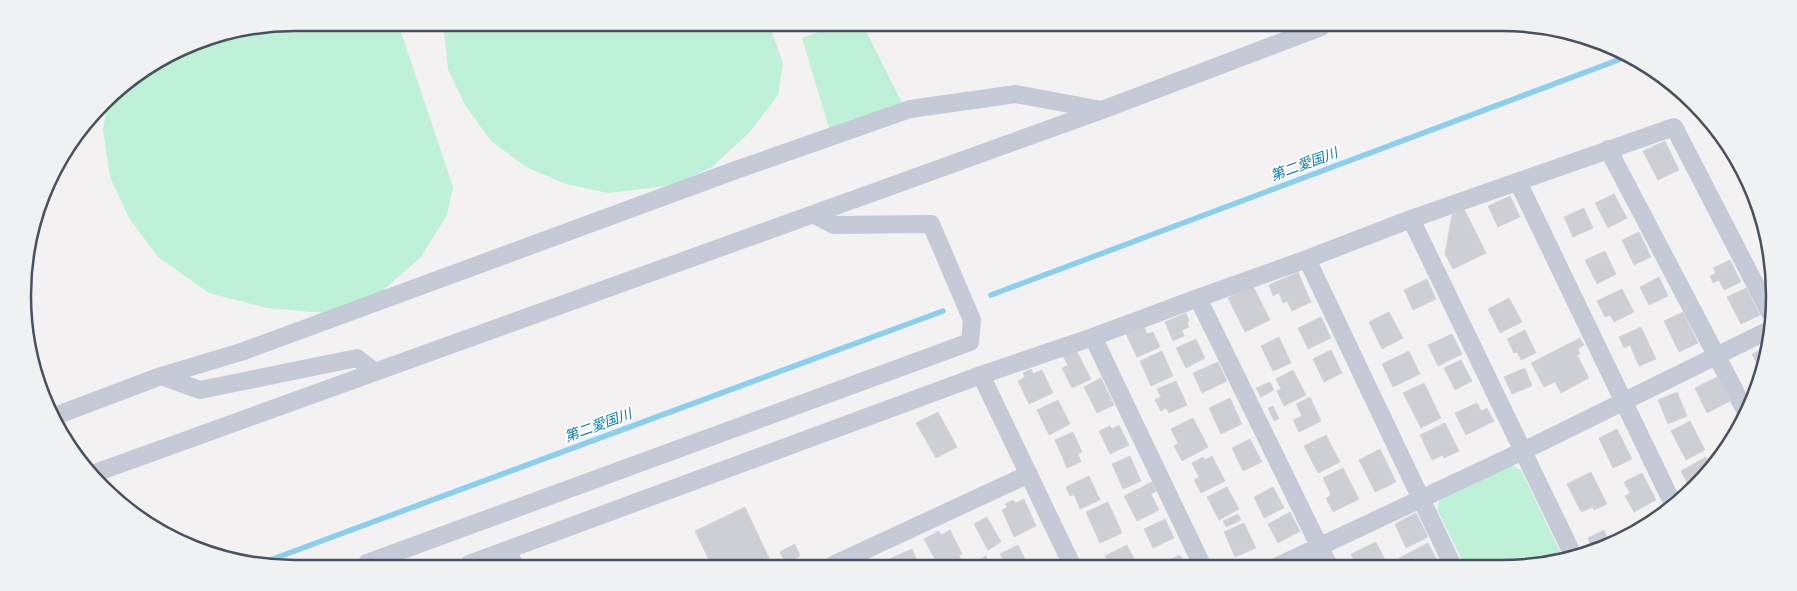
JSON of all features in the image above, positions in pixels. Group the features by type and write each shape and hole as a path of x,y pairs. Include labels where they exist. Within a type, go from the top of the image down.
{"street":[{"path":"98,471 815,215 1310,31"},
{"path":"60,414 161,376 241,352 736,170 910,109 1016,94 1102,110"},
{"path":"493,560 511,557 981,375 1093,337 1411,219 1674,127 1766,304"},
{"path":"1608,149 1742,404"},
{"path":"1518,182 1670,498"},
{"path":"378,560 970,342 972,320 931,224 834,225 815,215"},
{"path":"1411,219 1571,551"},
{"path":"1307,259 1450,560"},
{"path":"1198,298 1326,560"},
{"path":"1290,560 1523,451 1763,333"},
{"path":"1093,337 1200,560"},
{"path":"161,376 200,390 356,358 376,372"},
{"path":"981,375 1070,560"},
{"path":"842,560 1028,474"}],"green space":[{"path":"401,31 453,187 447,215 421,257 380,293 326,313 267,308 209,293 158,257 129,218 110,177 103,130 106,112 121,97 163,67 194,51 211,45 244,36 278,32"},
{"path":"444,31 772,31 783,63 778,95 749,133 712,167 674,185 608,193 566,184 526,167 491,141 465,105 448,69"},
{"path":"822,31 866,31 903,105 829,128 802,38"},
{"path":"1511,465 1521,470 1561,553 1519,559 1462,560 1437,509 1440,497"}],"building":[{"path":"1665,141 1679,170 1658,180 1643,151"},
{"path":"1614,194 1627,218 1608,228 1595,203"},
{"path":"1510,196 1520,217 1498,227 1488,206"},
{"path":"1584,208 1593,228 1573,237 1564,217"},
{"path":"1464,209 1486,253 1453,269 1445,254 1452,215"},
{"path":"1639,232 1651,257 1634,265 1622,240"},
{"path":"1605,251 1616,274 1597,284 1585,260"},
{"path":"1730,260 1741,282 1724,290 1719,280 1713,283 1710,276 1716,273 1713,268"},
{"path":"1298,272 1311,302 1292,311 1287,301 1283,303 1279,293 1273,296 1269,285"},
{"path":"1659,277 1668,296 1649,305 1640,287"},
{"path":"1427,279 1436,299 1413,310 1404,290"},
{"path":"1253,286 1270,320 1245,332 1228,298"},
{"path":"1746,288 1760,315 1741,324 1727,297"},
{"path":"1622,289 1634,312 1614,322 1610,315 1605,317 1597,301"},
{"path":"1509,298 1522,322 1500,333 1488,309"},
{"path":"1389,312 1403,338 1382,349 1369,322"},
{"path":"1683,312 1698,343 1679,352 1664,321"},
{"path":"1186,313 1189,327 1182,330 1184,336 1173,341 1165,322"},
{"path":"1321,317 1331,338 1308,349 1298,328"},
{"path":"1144,326 1147,334 1153,332 1160,347 1137,357 1126,334"},
{"path":"1641,327 1656,359 1639,366 1630,345 1624,348 1619,337"},
{"path":"1525,330 1536,353 1521,360 1517,352 1514,353 1507,339"},
{"path":"1452,334 1462,354 1438,366 1428,345"},
{"path":"1279,337 1291,363 1273,371 1261,346"},
{"path":"1580,338 1584,345 1578,349 1580,354 1577,355 1589,378 1561,393 1555,382 1544,387 1531,363"},
{"path":"1196,339 1205,358 1186,368 1176,348"},
{"path":"1076,350 1091,379 1072,388 1062,368 1068,365 1063,356"},
{"path":"1331,350 1342,373 1324,382 1313,359"},
{"path":"1760,350 1757,364 1752,354"},
{"path":"1162,351 1173,376 1151,386 1140,361"},
{"path":"1409,351 1420,374 1393,387 1382,364"},
{"path":"1461,360 1472,381 1455,390 1444,368"},
{"path":"1218,362 1227,381 1202,393 1193,373"},
{"path":"1525,368 1532,386 1512,394 1504,377"},
{"path":"1031,369 1033,374 1042,370 1053,393 1029,404 1018,381 1025,377 1023,373"},
{"path":"1293,370 1306,395 1284,406 1277,391 1281,389 1276,379"},
{"path":"1717,377 1730,401 1707,413 1695,388"},
{"path":"1101,378 1114,405 1097,413 1084,387"},
{"path":"1176,381 1187,405 1169,413 1166,408 1161,411 1155,400 1161,397 1157,389"},
{"path":"1270,382 1274,390 1261,397 1256,388"},
{"path":"1424,383 1441,418 1421,428 1403,393"},
{"path":"1677,392 1687,416 1668,424 1658,400"},
{"path":"1310,397 1321,421 1299,432 1293,420 1302,416 1296,404"},
{"path":"1230,398 1242,424 1221,434 1209,408"},
{"path":"1058,400 1070,424 1049,435 1037,410"},
{"path":"1477,403 1481,411 1487,408 1494,421 1466,435 1455,413"},
{"path":"1273,406 1279,419 1274,421 1268,408"},
{"path":"938,412 957,447 936,458 916,423"},
{"path":"1193,418 1208,447 1182,461 1174,446 1178,443 1171,429"},
{"path":"1690,421 1705,450 1686,460 1671,431"},
{"path":"1445,423 1459,451 1444,458 1443,455 1432,460 1420,435"},
{"path":"1119,425 1129,445 1110,454 1099,431 1110,426 1112,429"},
{"path":"1617,429 1632,459 1613,468 1599,438"},
{"path":"1073,432 1082,452 1078,454 1081,462 1067,468 1055,440"},
{"path":"1326,435 1340,462 1318,473 1304,446"},
{"path":"1250,439 1262,462 1243,471 1232,448"},
{"path":"1380,449 1396,482 1375,492 1359,460"},
{"path":"1130,456 1141,481 1123,489 1112,464"},
{"path":"1212,456 1225,481 1201,493 1194,480 1199,477 1192,463 1203,457 1205,460"},
{"path":"1706,457 1708,460 1687,483 1681,471"},
{"path":"1343,468 1359,499 1333,512 1326,498 1331,495 1323,478"},
{"path":"1591,472 1607,504 1594,510 1593,507 1581,512 1567,484"},
{"path":"1642,473 1656,500 1634,512 1625,496 1630,493 1624,482"},
{"path":"1089,476 1100,500 1080,509 1074,494 1070,496 1066,487"},
{"path":"1152,482 1156,491 1151,494 1159,510 1137,521 1124,496"},
{"path":"1227,487 1239,509 1219,520 1207,497"},
{"path":"1273,487 1284,508 1264,518 1254,497"},
{"path":"1024,499 1036,526 1014,537 1002,510 1007,507 1005,504 1013,500 1015,503"},
{"path":"1108,502 1122,533 1100,543 1086,512"},
{"path":"745,507 769,558 764,560 709,560 695,531"},
{"path":"1290,512 1300,531 1278,543 1268,524"},
{"path":"1416,513 1428,537 1406,548 1395,524"},
{"path":"1238,514 1241,520 1226,527 1223,521"},
{"path":"987,517 1001,542 988,550 974,524"},
{"path":"1165,519 1174,538 1153,548 1144,529"},
{"path":"1244,523 1256,548 1235,557 1224,532"},
{"path":"950,530 962,554 959,555 962,560 935,560 924,539 939,531 941,535"},
{"path":"1604,530 1607,537 1591,544 1588,538"},
{"path":"1376,542 1385,560 1354,560 1351,554"},
{"path":"1428,543 1437,560 1400,560 1399,558"},
{"path":"795,544 800,556 791,560 784,560 780,552"},
{"path":"1018,545 1026,560 1004,560 1000,554"},
{"path":"1127,545 1134,560 1107,560 1105,556"},
{"path":"912,549 917,560 889,560"},
{"path":"1180,555 1183,560 1169,560"},
{"path":"986,556 988,560 978,560"}],"waterway":[{"name":"第二愛国川","path":"991,295 1619,60"},
{"name":"第二愛国川","path":"274,559 943,311"}]}
